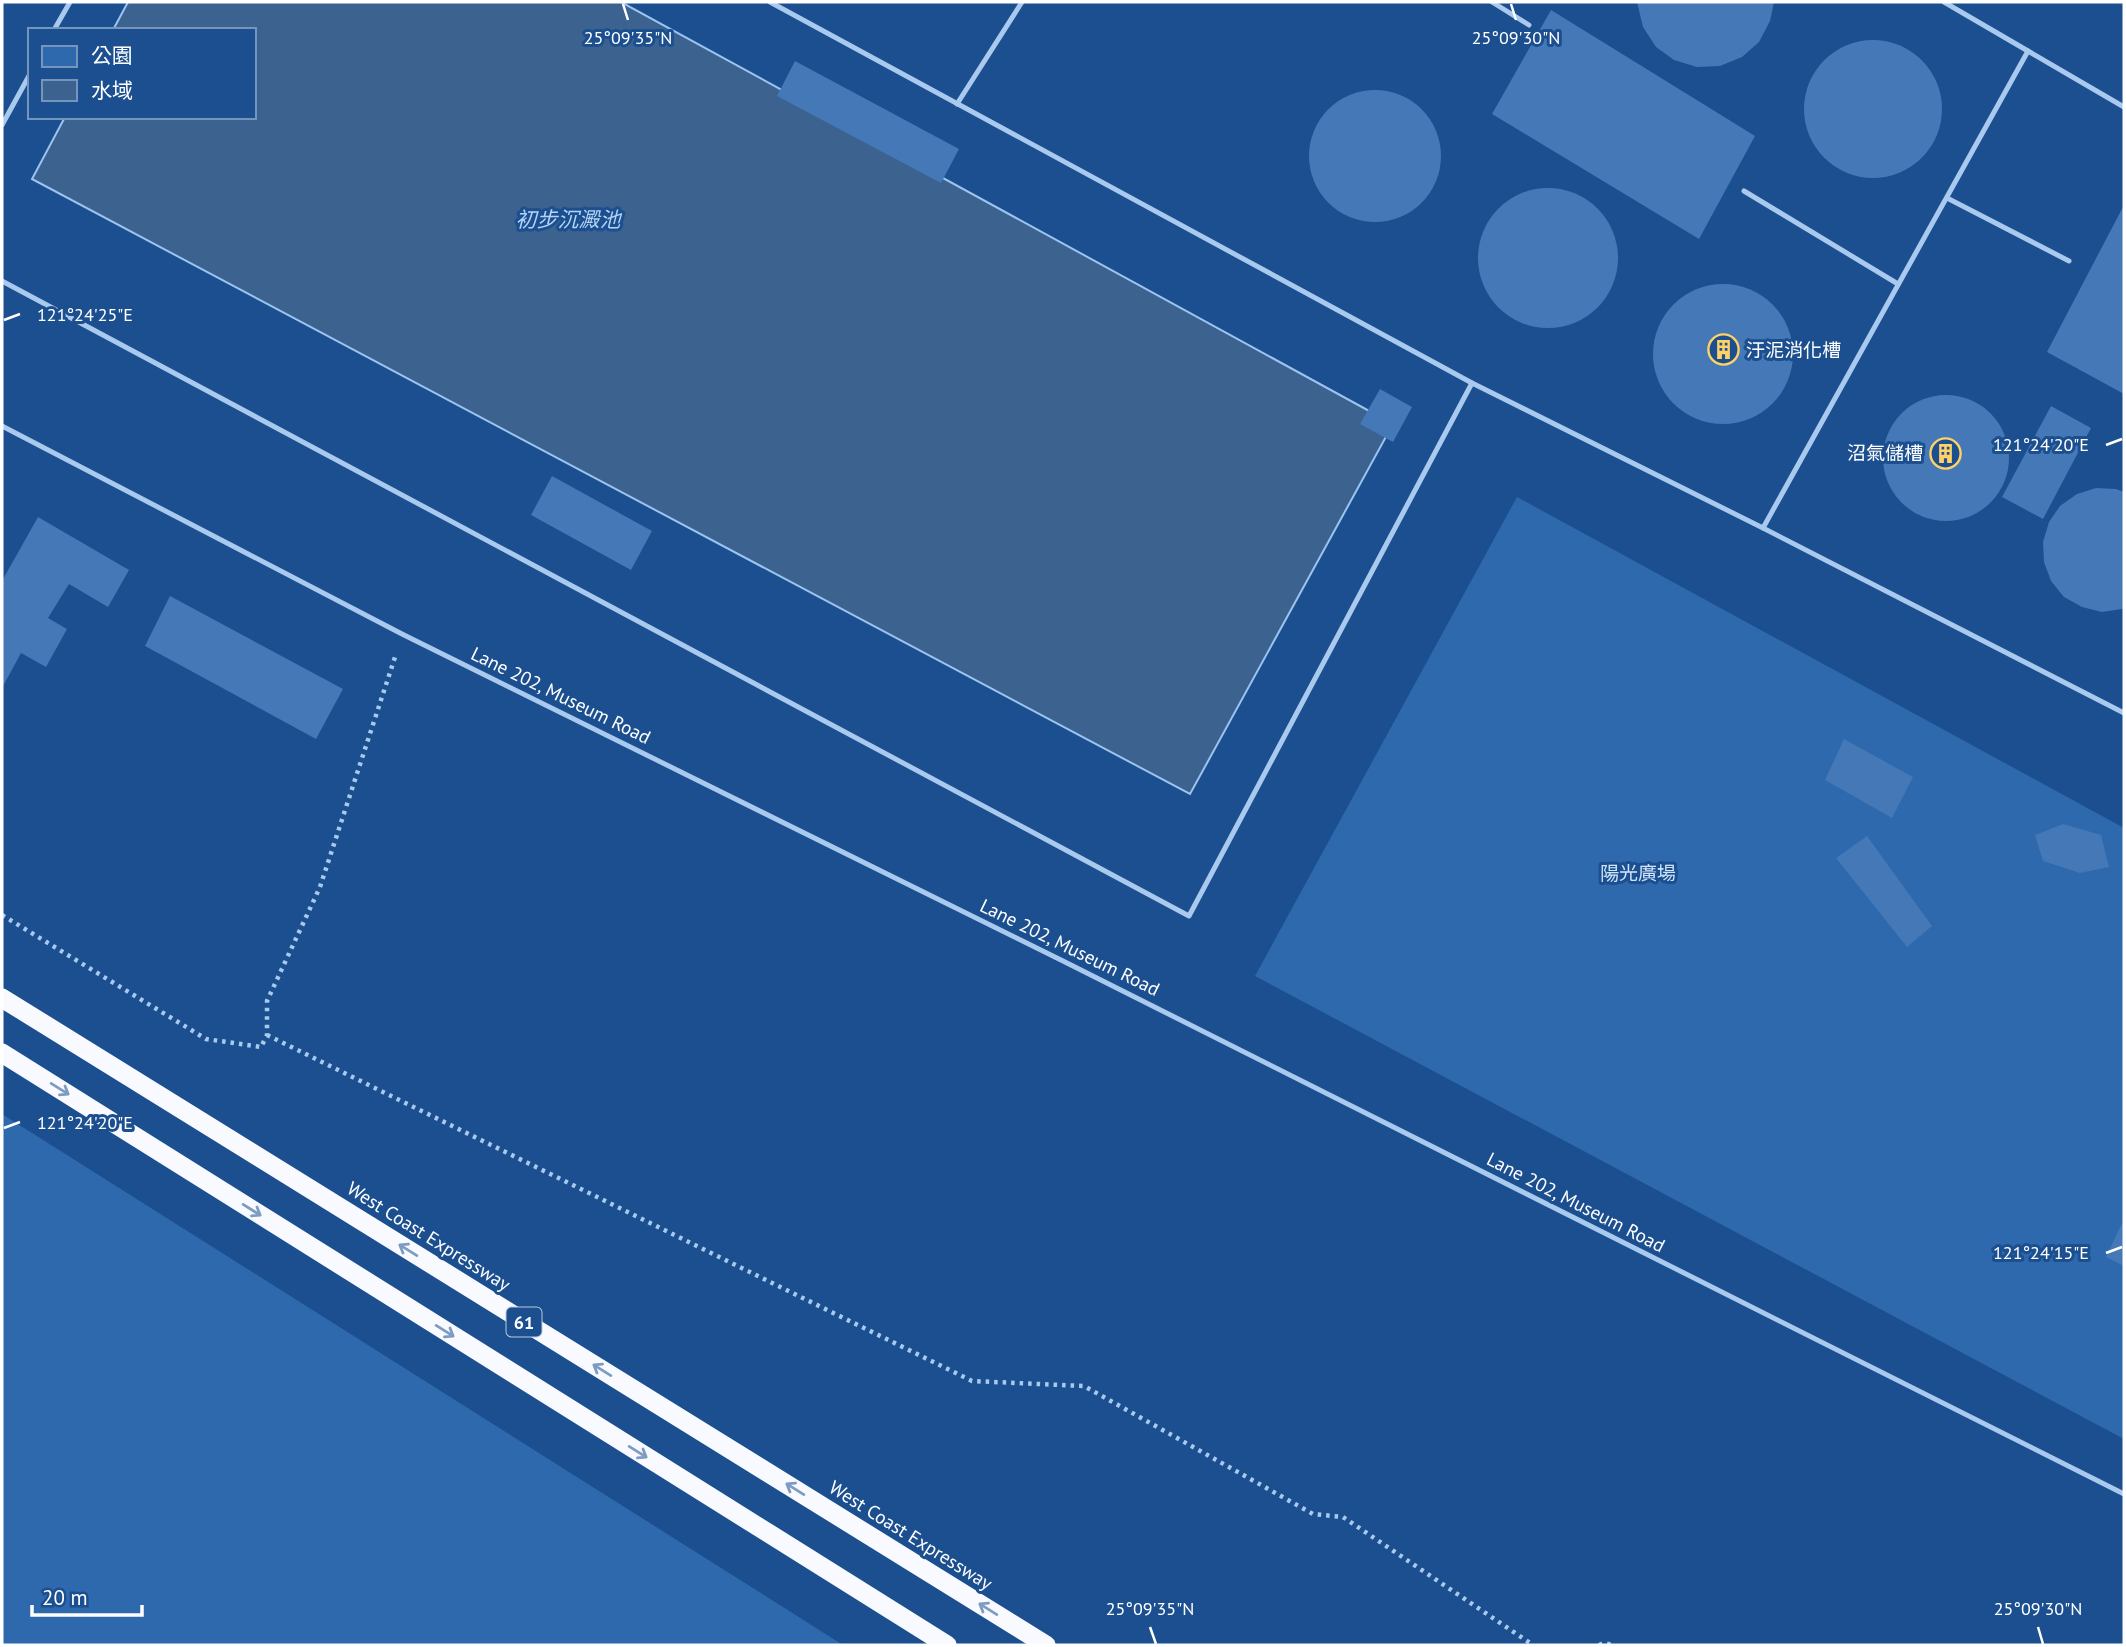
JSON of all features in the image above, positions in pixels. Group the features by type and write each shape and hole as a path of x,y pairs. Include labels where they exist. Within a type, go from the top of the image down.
{"highway":[{"name":"West Coast Expressway","path":"2,998 1046,1645"},
{"name":"61","path":"2,1053 947,1645"}],"lane":[{"path":"55,28 69,2"},
{"path":"770,2 1472,383 2124,713"},
{"path":"957,104 1021,2"},
{"path":"1492,2 1528,25"},
{"path":"1944,2 2124,107"},
{"path":"1763,528 2028,51"},
{"path":"2,125 28,78"},
{"path":"1744,191 1898,284"},
{"path":"1947,198 2069,261"},
{"path":"2,281 1189,916 1472,383"},
{"name":"Lane 202, Museum Road","path":"2,426 402,635 1065,962 2124,1494"}],"path":[{"path":"2,915 206,1039 261,1047 267,1035 267,1001 320,887 402,635"},
{"path":"267,1035 972,1381 1084,1386 1313,1514 1343,1517 1533,1645"},
{"path":"1599,1645 1613,1645"}],"green space":[{"name":"陽光廣場","path":"1517,497 2124,828 2124,1439 1255,976"},
{"path":"2,1114 843,1645 2,1645"}],"water":[{"name":"初步沉澱池","path":"128,2 621,2 1393,424 1190,794 32,179 64,119 256,119 256,28 114,28"}],"building":[{"path":"1637,2 1774,2 1770,21 1759,42 1742,57 1720,66 1697,67 1674,60 1656,47 1643,27"},
{"path":"1551,10 1755,136 1699,239 1492,114"},
{"path":"1873,40 1899,45 1922,60 1937,83 1942,109 1937,135 1922,158 1899,173 1873,178 1847,173 1824,158 1809,135 1804,109 1809,83 1824,60 1847,45"},
{"path":"795,61 959,149 941,183 777,96"},
{"path":"1375,90 1400,95 1422,109 1436,131 1441,156 1436,181 1422,203 1400,217 1375,222 1350,217 1328,203 1314,181 1309,156 1314,131 1328,109 1350,95"},
{"path":"1548,188 1575,193 1598,208 1613,231 1618,258 1613,285 1598,308 1575,323 1548,328 1521,323 1498,308 1483,285 1478,258 1483,231 1498,208 1521,193"},
{"path":"2124,205 2124,394 2047,352"},
{"name":"汙泥消化槽","path":"1723,284 1750,289 1773,304 1788,327 1793,354 1788,381 1773,404 1750,419 1723,424 1696,419 1673,404 1658,381 1653,354 1658,327 1673,304 1696,289"},
{"path":"1380,389 1412,407 1393,442 1360,424"},
{"name":"沼氣儲槽","path":"1946,395 1970,400 1991,413 2004,434 2009,458 2004,482 1991,503 1970,516 1946,521 1922,516 1901,503 1888,482 1883,458 1888,434 1901,413 1922,400"},
{"path":"2051,406 2091,428 2043,519 2002,497"},
{"path":"552,476 652,531 631,570 531,515"},
{"path":"2096,488 2124,492 2124,608 2102,612 2082,607 2064,597 2051,581 2044,562 2043,542 2049,522 2060,506 2077,494"},
{"path":"38,517 129,570 108,607 69,584 48,618 67,629 46,667 21,653 2,688 2,581"},
{"path":"170,596 343,689 316,739 145,646"},
{"path":"1844,739 1913,777 1892,818 1825,780"},
{"path":"2063,824 2101,835 2109,867 2080,873 2043,861 2035,835"},
{"path":"1867,836 1932,926 1907,947 1836,858"},
{"path":"2124,1219 2124,1266 2106,1257"}],"place":[{"name":"汙泥消化槽","path":"1723,350"},
{"name":"沼氣儲槽","path":"1946,453"}]}
